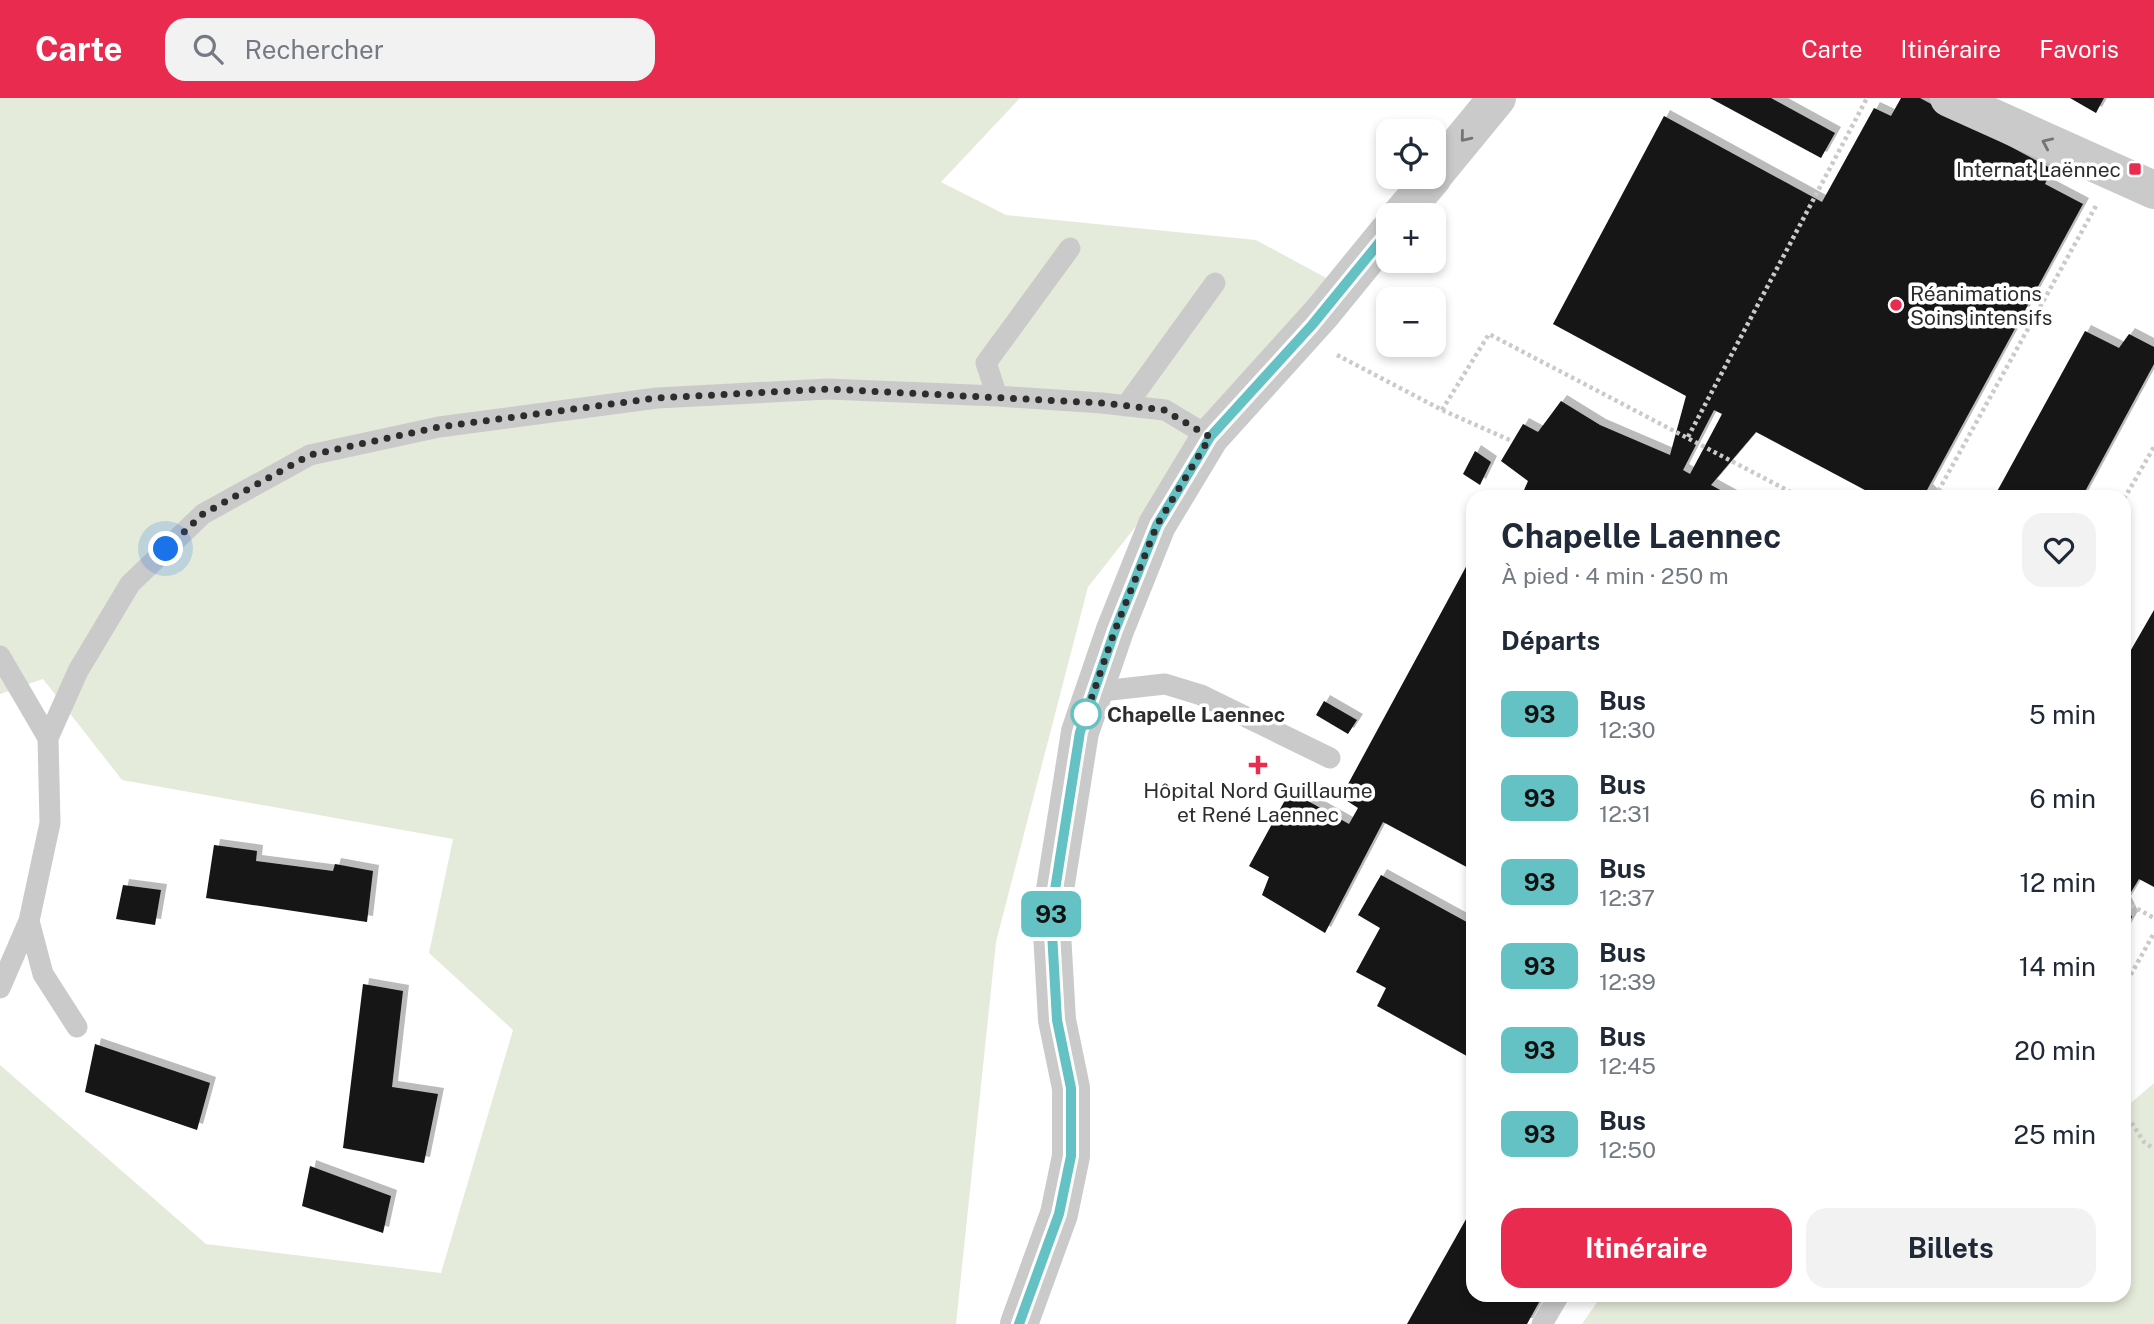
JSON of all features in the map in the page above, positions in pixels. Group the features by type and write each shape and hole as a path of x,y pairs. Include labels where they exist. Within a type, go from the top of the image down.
{"street":[{"path":"1446,160 1497,98"},
{"path":"1949,98 1987,107 2116,174 2154,190"},
{"path":"1411,203 1422,189"},
{"path":"1019,1324 1059,1214 1071,1156 1071,1088 1057,1020 1051,915 1080,732 1093,692 1157,525 1210,437 1301,336 1376,246"}],"lane":[{"path":"997,396 986,363 1070,248"},
{"path":"1126,406 1215,284"},
{"path":"0,988 29,921 50,823 48,738 78,671 130,584 203,514 310,455 439,427 657,398 828,389 997,396 1164,410 1210,437"},
{"path":"0,656 48,738"},
{"path":"1093,692 1165,684 1201,695 1330,758"},
{"path":"29,921 43,974 77,1027"},
{"path":"1542,1324 1555,1302"}],"path":[{"path":"1688,438 1867,98"},
{"path":"1939,490 2100,198 2116,174"},
{"path":"1442,410 1489,334 1787,490"},
{"path":"1301,336 1442,410 1511,441"},
{"path":"2129,490 2154,447"},
{"path":"2131,905 2154,918"},
{"path":"2131,974 2154,933"},
{"path":"2131,1122 2144,1142 2154,1149"}],"green space":[{"path":"0,98 1020,98 941,182 1006,215 1256,240 1330,280 1088,587 996,942 956,1324 0,1324 0,1065 206,1244 441,1273 513,1030 429,953 453,839 122,780 43,679 0,694"},
{"path":"2154,1083 2154,1324 1582,1324 1597,1302 2131,1302 2131,1103"}],"building":[{"path":"1710,98 1771,98 1835,133 1821,158"},
{"path":"1901,98 1920,98 2052,169 2045,184 2083,204 1927,490 1865,490 1756,432 1711,485 1720,490 1524,490 1528,481 1501,461 1523,424 1538,432 1561,401 1600,425 1670,455 1686,396 1553,324 1664,116 1822,202 1874,108 1891,116","holes":["1714,410 1722,414 1690,474 1683,470"]},
{"path":"2070,98 2104,98 2096,113"},
{"path":"2085,331 2119,348 2129,334 2154,347 2154,364 2086,490 1998,490"},
{"path":"1475,451 1491,462 1480,485 1463,474"},
{"path":"1466,567 1466,867 1383,822 1325,933 1262,895 1269,877 1249,866 1290,791 1349,824 1358,808 1341,797"},
{"path":"2154,610 2154,887 2139,879 2131,892 2131,650"},
{"path":"1324,701 1357,720 1348,734 1316,715"},
{"path":"214,845 257,851 256,861 333,871 335,864 373,871 367,922 206,898"},
{"path":"1381,875 1466,922 1466,1056 1377,1006 1386,988 1356,972 1380,928 1358,915"},
{"path":"123,885 161,890 155,925 116,919"},
{"path":"363,984 403,991 392,1087 438,1094 424,1163 343,1148"},
{"path":"95,1044 210,1083 197,1130 85,1092"},
{"path":"310,1166 391,1196 383,1233 302,1206"},
{"path":"1466,1219 1466,1302 1539,1302 1527,1324 1407,1324"}],"bus line":[{"name":"93","path":"1019,1324 1059,1214 1071,1156 1071,1088 1057,1020 1051,915 1080,732 1115,630 1157,525 1210,437 1312,325 1376,247"}],"place":[{"name":"Internat Laënnec","path":"2135,169"},
{"name":"Réanimations Soins intensifs","path":"1896,305"},
{"name":"Chapelle Laennec","path":"1086,714"},
{"name":"Hôpital Nord Guillaume et René Laennec","path":"1258,765"}],"route":[{"path":"166,549 203,514 310,455 439,427 657,398 828,389 1024,398 1164,410 1210,437 1157,525 1115,630 1086,714"}]}
